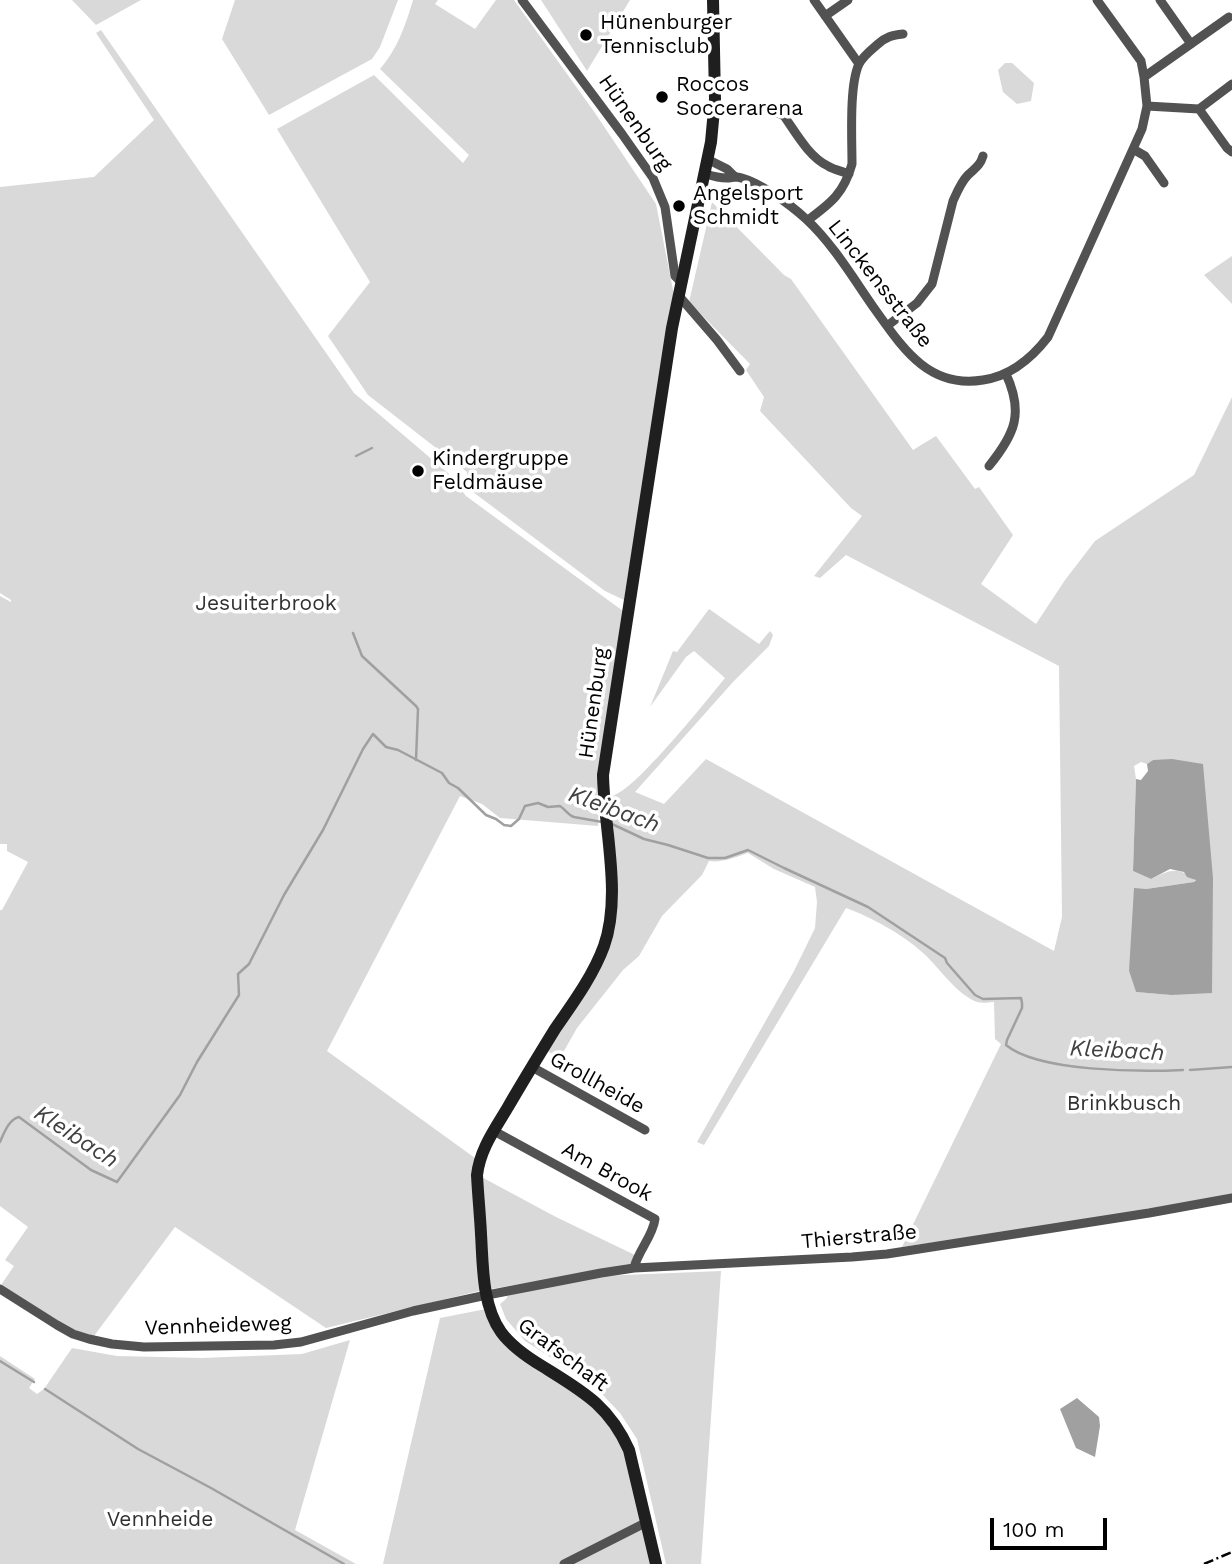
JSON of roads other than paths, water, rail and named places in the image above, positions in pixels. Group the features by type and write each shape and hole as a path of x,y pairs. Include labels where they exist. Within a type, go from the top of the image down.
{"street":[{"name":"Hünenburg","path":"522,0 653,178 665,207 675,276 681,282"},
{"name":"Hünenburg","path":"487,1295 477,1175 479,1160 532,1067 586,982 604,946 609,923 612,901 603,775 678,296 709,160 715,99 713,0"},
{"path":"814,0 859,64"},
{"path":"825,16 848,0"},
{"name":"Linckensstraße","path":"706,174 749,181 775,195 808,220 827,241 902,347 929,370 945,378 971,382 1006,374 1035,353 1048,337 1142,129 1147,106 1141,61 1097,0"},
{"path":"1160,0 1191,44"},
{"path":"1144,77 1229,17"},
{"path":"808,220 837,197 849,174 852,164 854,83 859,64 881,41 891,35 903,34"},
{"path":"1147,106 1199,108 1232,84"},
{"path":"1199,108 1232,152"},
{"path":"778,113 784,116 819,161 849,174"},
{"path":"1133,149 1145,156 1164,183"},
{"path":"887,326 917,303 932,284 953,201 969,174 980,165 983,156"},
{"name":"Linckensstraße","path":"709,160 727,169 735,177"},
{"path":"678,296 740,370"},
{"path":"989,466 1010,437 1015,421 1015,399 1006,374"},
{"name":"Grollheide","path":"532,1067 645,1129"},
{"name":"Am Brook","path":"494,1131 655,1219 637,1256 635,1268"},
{"name":"Thierstraße","path":"487,1295 635,1268 887,1254 1232,1198"},
{"name":"Vennheideweg","path":"0,1289 73,1334 100,1342 144,1347 274,1345 301,1342 413,1311 487,1295"},
{"name":"Grafschaft","path":"487,1295 494,1320 509,1342 599,1404 622,1433 629,1450 656,1564"},
{"path":"564,1564 647,1522"}],"waterway":[{"path":"356,456 372,448"},
{"path":"353,633 362,656 418,709 416,760"},
{"name":"Kleibach","path":"0,1142 10,1123 19,1117 91,1170 117,1182 180,1095 197,1062 239,995 238,974 249,964 373,734 386,747 398,750 442,773 449,783 458,788 486,815 504,825 511,826 519,819 525,806 538,803 548,807 560,806 574,817 602,822"},
{"name":"Kleibach","path":"612,824 644,839 708,858 725,858 748,850 868,907 945,958 975,995 983,999 1021,998 1022,1008 1006,1045 1021,1054 1041,1061 1091,1068 1183,1070"},
{"name":"Kleibach","path":"1190,1070 1232,1067"},
{"path":"0,1361 34,1382"},
{"path":"45,1389 138,1449 344,1564"}],"railway":[{"path":"1204,1564 1232,1552"}],"place":[{"name":"Hünenburger Tennisclub","path":"586,35"},
{"name":"Roccos Soccerarena","path":"662,97"},
{"name":"Angelsport Schmidt","path":"679,206"},
{"name":"Kindergruppe Feldmäuse","path":"418,471"}],"park label":[{"name":"Jesuiterbrook","path":"266,604"},
{"name":"Brinkbusch","path":"1124,1104"},
{"name":"Vennheide","path":"160,1520"}]}
